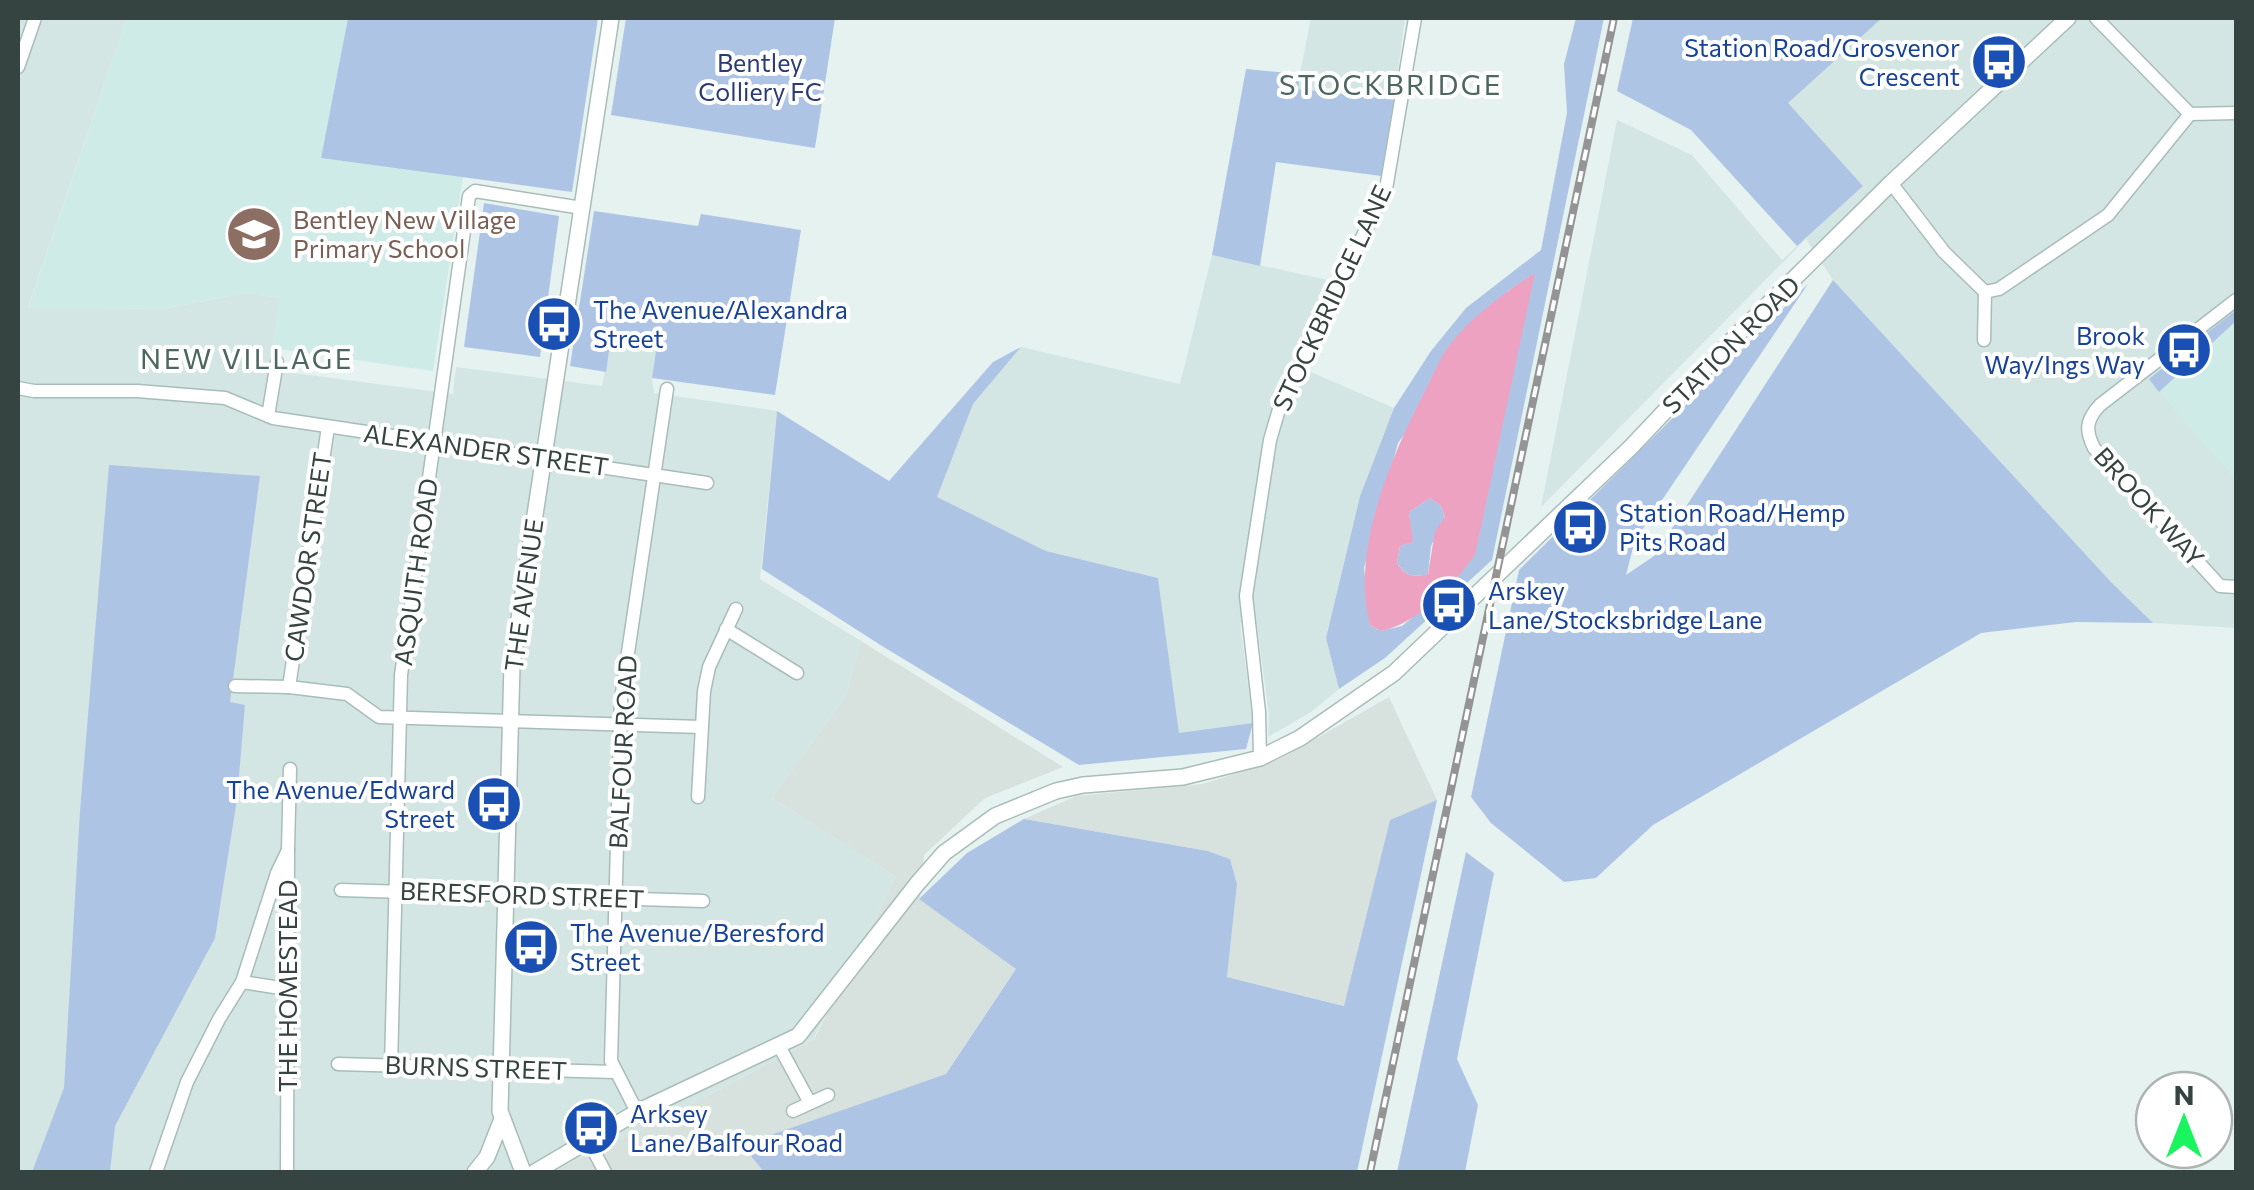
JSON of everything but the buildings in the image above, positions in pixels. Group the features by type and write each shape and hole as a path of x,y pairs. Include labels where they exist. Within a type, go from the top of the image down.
{"street":[{"path":"18,67 35,18"},
{"name":"THE AVENUE","path":"524,1172 502,1119 512,665 611,18"},
{"name":"STOCKBRIDGE LANE","path":"1260,758 1246,596 1270,440 1282,399 1386,189 1415,18"},
{"name":"STATION ROAD","path":"535,1172 637,1112 798,1036 917,884 944,854 995,816 1056,790 1183,777 1260,758 1300,738 1394,674 1631,447 1739,332 1890,183 2068,18"},
{"path":"2096,18 2190,114 2236,113"},
{"path":"1984,292 1998,289 2098,224 2190,114"},
{"path":"1890,183 1944,252 1984,292 1984,340"},
{"name":"ASQUITH ROAD","path":"391,1066 401,675 470,196 475,191 582,208"},
{"name":"BROOK WAY","path":"2236,300 2100,405 2089,417 2086,433 2094,448 2220,586 2236,588"},
{"path":"266,416 277,362"},
{"name":"ALEXANDER STREET","path":"18,388 34,392 137,391 225,398 266,416 328,427 706,483"},
{"name":"BALFOUR ROAD","path":"637,1112 614,1072 612,1061 620,724 667,389"},
{"name":"CAWDOR STREET","path":"289,687 328,427"},
{"path":"698,797 708,668 736,610"},
{"path":"726,629 797,673"},
{"path":"235,686 347,694 379,717 701,728"},
{"path":"288,850 290,769"},
{"name":"THE HOMESTEAD","path":"156,1172 187,1082 242,982 288,850"},
{"name":"THE HOMESTEAD","path":"287,1172 288,850"},
{"name":"BERESFORD STREET","path":"341,890 703,901"},
{"path":"242,982 287,989"},
{"path":"779,1046 810,1103"},
{"name":"BURNS STREET","path":"338,1064 614,1072"},
{"path":"793,1111 828,1096"},
{"path":"476,1172 487,1157 502,1119"},
{"path":"588,1140 606,1172"}],"shaded area":[{"path":"18,18 127,18 28,307 163,309 244,293 281,298 272,347 286,372 453,394 456,367 602,386 610,344 634,333 658,337 652,378 654,393 777,411 760,579 861,641 846,696 772,798 896,877 813,1039 672,1115 552,1172 18,1172"},
{"name":"Bentley New Village Primary School","path":"127,18 348,18 321,158 463,176 433,371 272,348 280,298 244,293 163,309 28,308"},
{"path":"1311,18 1405,18 1394,100 1297,89"},
{"path":"1882,18 2236,18 2236,628 2153,623 1833,280 1806,239 1541,507 1617,120 1692,155 1782,260 1863,186 1787,103"},
{"path":"1212,255 1333,281 1290,363 1394,408 1360,496 1326,637 1339,689 1311,712 1268,737 1269,714 1257,625 1240,623 1253,723 1179,734 1158,578 1046,551 936,497 973,404 1021,347 1180,384"},
{"path":"1535,273 1475,555 1421,612 1381,631 1370,625 1365,596 1366,566 1378,504 1400,443 1448,347 1480,313","holes":["1430,498 1441,506 1445,517 1435,531 1428,574 1406,573 1397,563 1400,546 1413,542 1409,512"]},
{"path":"2236,321 2236,480 2159,392"},
{"path":"861,641 1063,767 985,798 924,855 920,899 1016,969 946,1074 743,1145 764,1172 552,1172 672,1115 814,1039 896,877 772,798 846,696"},
{"path":"1389,697 1437,800 1390,820 1345,1006 1227,977 1237,884 1230,859 1208,851 1024,819 1076,796 1203,784 1280,759"}],"green space":[{"path":"348,18 598,18 572,192 321,158"},
{"name":"Bentley Colliery FC","path":"626,18 835,18 815,148 611,115"},
{"path":"1576,18 1604,18 1492,560 1385,658 1339,689 1326,638 1360,496 1394,408 1431,351 1466,308 1541,250 1567,113 1564,64","holes":["1534,274 1457,580 1402,626 1381,631 1370,625 1364,568 1398,443 1508,291"]},
{"path":"1633,18 1882,18 1788,103 1863,186 1797,246 1691,130 1617,91"},
{"path":"1246,69 1300,74 1298,89 1394,100 1381,176 1276,162 1260,266 1212,255"},
{"path":"484,203 559,216 540,357 464,347"},
{"path":"594,211 698,226 701,214 801,230 775,395 652,378 658,337 635,334 632,347 610,344 606,372 570,366"},
{"path":"1833,280 2153,623 2076,622 1981,633 1653,825 1596,878 1564,882 1491,823 1471,797 1519,570 1808,284 1635,540 1626,575 1654,556"},
{"path":"2236,310 2236,321 2159,392 2149,379"},
{"path":"1021,347 973,404 937,497 1046,551 1158,578 1179,733 1253,723 1246,749 1079,765 762,569 777,411 889,481 993,362"},
{"path":"109,465 260,476 230,702 245,705 237,799 215,938 115,1126 110,1172 32,1172 64,1088 80,811"},
{"path":"1430,498 1441,506 1445,517 1431,546 1428,574 1410,575 1397,563 1400,546 1412,542 1409,512"},
{"path":"1437,800 1357,1172 764,1172 742,1145 946,1074 1016,969 919,899 967,853 1024,819 1208,851 1230,859 1237,884 1227,977 1344,1006 1390,820"},
{"path":"1466,852 1494,873 1457,1059 1478,1105 1465,1172 1397,1172"}],"railway":[{"path":"1370,1172 1614,18"}],"place":[{"name":"Station Road/Grosvenor Crescent","path":"1999,62"},
{"name":"Bentley New Village Primary School","path":"254,234"},
{"name":"The Avenue/Alexandra Street","path":"554,324"},
{"name":"Brook Way/Ings Way","path":"2184,350"},
{"name":"Station Road/Hemp Pits Road","path":"1580,527"},
{"name":"Arskey Lane/Stocksbridge Lane","path":"1449,605"},
{"name":"The Avenue/Edward Street","path":"494,804"},
{"name":"The Avenue/Beresford Street","path":"531,947"},
{"name":"Arksey Lane/Balfour Road","path":"591,1128"}],"district":[{"name":"STOCKBRIDGE","path":"1391,85"},
{"name":"NEW VILLAGE","path":"247,359"}]}
